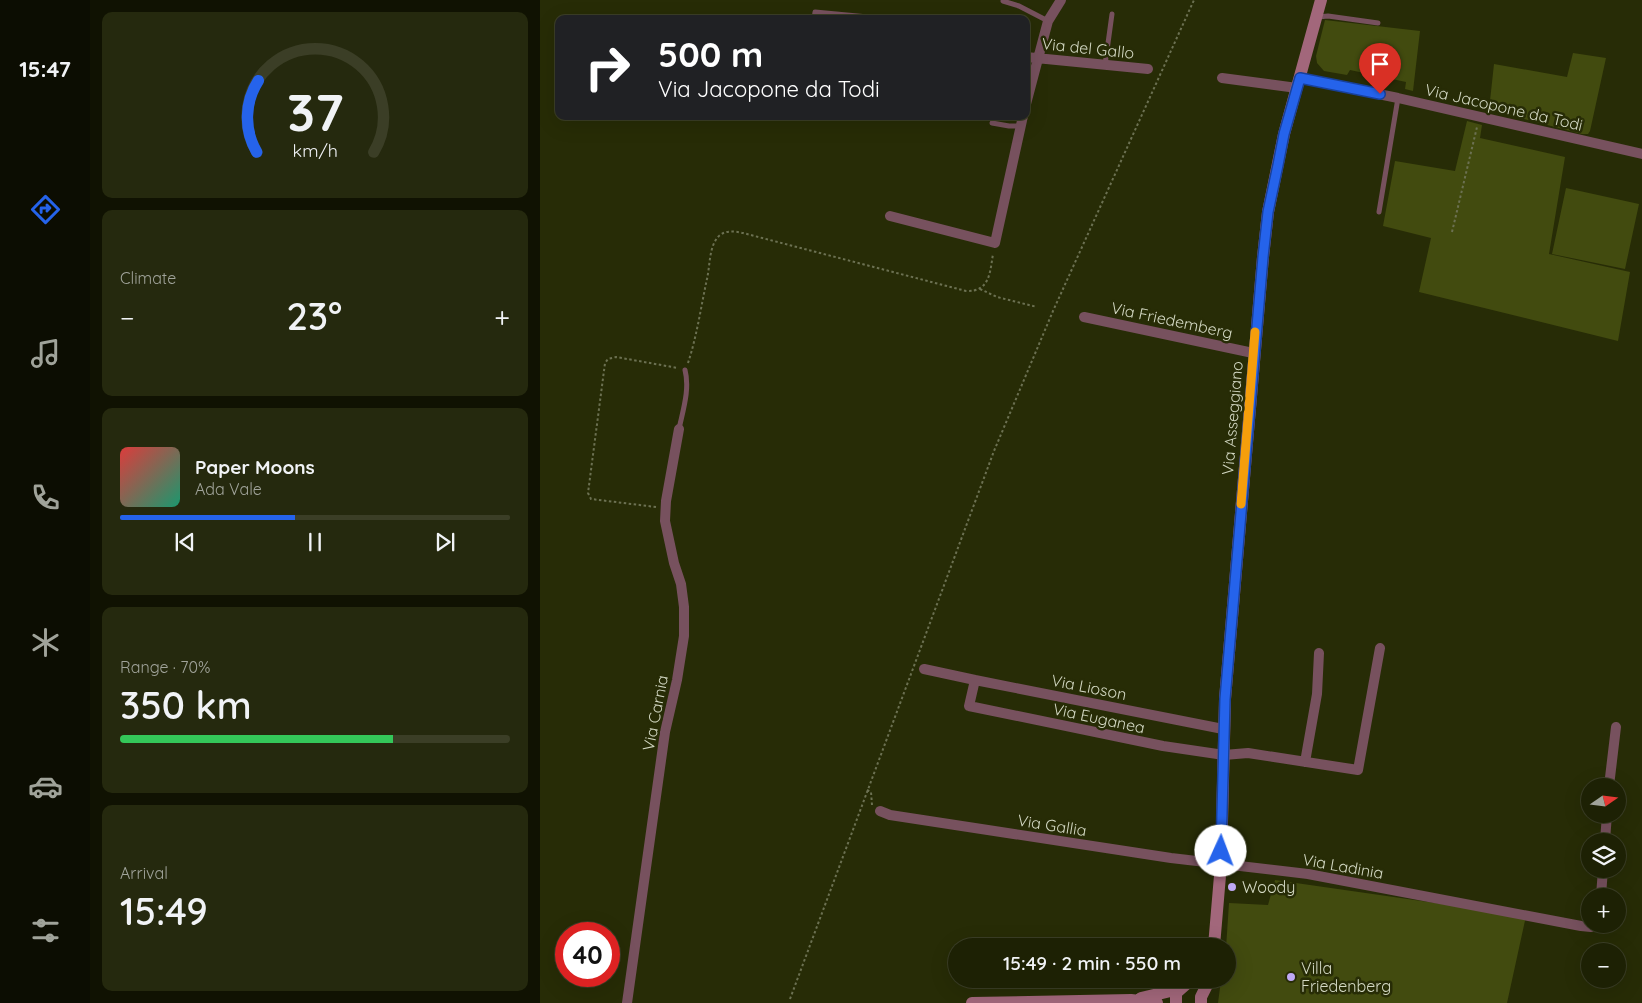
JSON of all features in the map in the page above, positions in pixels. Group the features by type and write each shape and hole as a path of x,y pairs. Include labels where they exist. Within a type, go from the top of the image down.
{"street":[{"path":"1030,89 1048,20 1061,0"},
{"name":"Via Asseggiano","path":"1215,938 1221,864 1223,728 1254,353 1268,212 1284,134 1321,0"},
{"name":"Via del Gallo","path":"1030,57 1148,69"},
{"name":"Via Jacopone da Todi","path":"1222,78 1298,83 1398,98 1642,154"},
{"path":"890,216 995,243 1022,121"},
{"name":"Via Friedemberg","path":"1084,317 1254,353"},
{"name":"Via Carnia","path":"627,1003 665,732 677,680 684,636 684,607 681,584 665,521 679,429"},
{"path":"1224,755 1248,753 1358,770 1380,648"},
{"path":"1305,762 1317,694 1319,653"},
{"name":"Via Lioson","path":"924,669 1223,728"},
{"name":"Via Euganea","path":"975,680 969,706 1163,746 1224,755"},
{"path":"1610,778 1616,727"},
{"name":"Via Gallia","path":"880,811 890,815 1221,864"},
{"name":"Via Ladinia","path":"1221,864 1308,874 1581,926"},
{"path":"1131,1000 1173,988"},
{"path":"1176,1003 1175,997 1182,988"},
{"path":"1196,988 1200,992 1201,1001"},
{"path":"1201,1001 1206,988"},
{"path":"972,1003 1131,1000 1157,1003"}],"lane":[{"path":"1003,1 1019,6 1048,20"},
{"path":"815,15 815,12 847,15"},
{"path":"1105,65 1112,14"},
{"path":"1317,17 1328,16 1378,23"},
{"path":"1379,212 1398,98"},
{"path":"992,123 1009,126 1022,121"},
{"path":"679,429 686,391 687,379 685,370"}],"path":[{"path":"790,999 998,441 1057,302 1194,0"},
{"path":"1452,232 1477,124"},
{"path":"666,508 591,499 588,493 605,363 608,359 616,357 685,370 690,355 713,245 718,236 732,231 743,233 966,291 980,289 985,284 990,275 995,243"},
{"path":"980,289 997,298 1037,307"},
{"path":"867,790 871,792 872,805 880,811"}],"green space":[{"path":"1325,20 1420,31 1413,91 1405,89 1406,82 1350,70 1347,75 1324,71 1317,63 1316,56"},
{"path":"1573,53 1606,58 1588,134 1489,110 1494,64 1567,77"},
{"path":"1467,121 1482,125 1480,138 1565,157 1549,254 1630,272 1618,341 1419,292 1431,238 1383,226 1395,161 1455,171"},
{"path":"1566,188 1639,204 1625,269 1552,254"},
{"path":"1275,880 1526,916 1507,1003 1218,1003 1220,988 1236,988 1236,938 1227,938 1229,903 1268,905"}],"slow traffic":[{"path":"1241,504 1255,332"}],"place":[{"name":"Woody","path":"1232,887"},
{"name":"Villa Friedenberg","path":"1291,977"}],"route":[{"path":"1221,851 1223,728 1254,353 1268,212 1284,134 1300,78 1380,94"}]}
